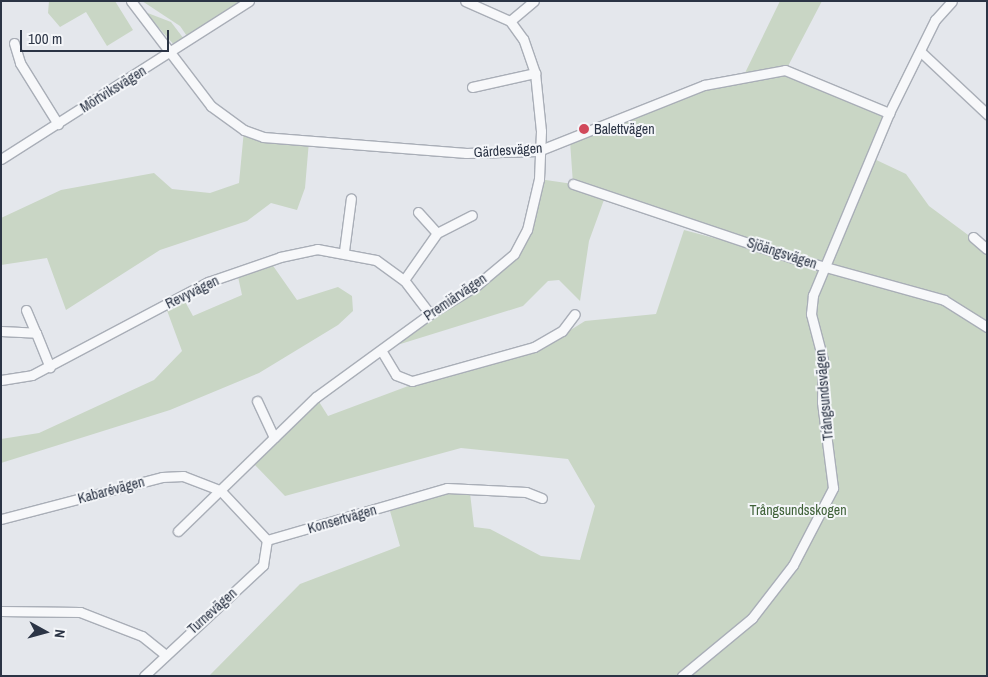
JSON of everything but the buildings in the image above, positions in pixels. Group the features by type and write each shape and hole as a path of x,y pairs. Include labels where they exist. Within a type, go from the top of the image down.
{"street":[{"name":"Gärdesvägen","path":"131,1 211,106 244,130 263,137 457,153 538,151 704,85 777,71 818,80 889,113"},
{"name":"Mörtviksvägen","path":"1,159 170,54 249,1"},
{"path":"465,1 510,21 523,40 535,74 541,131 538,151"},
{"path":"510,21 534,1"},
{"name":"Trångsundsvägen","path":"682,676 752,618 793,565 833,488 822,402 823,360 811,314 822,266 889,113 921,52 935,20 952,1"},
{"path":"14,43 20,63 58,124"},
{"path":"921,52 987,114"},
{"path":"472,86 535,74"},
{"name":"Premiärvägen","path":"220,490 316,397 430,314 477,285 514,254 534,208 538,151"},
{"name":"Sjöängsvägen","path":"573,184 822,266 944,300 985,322"},
{"path":"344,251 351,198"},
{"path":"418,212 437,233"},
{"path":"404,280 437,233 472,215"},
{"path":"973,237 987,249"},
{"name":"Revyvägen","path":"1,380 32,376 208,282 280,257 317,249 344,251 376,260 404,280 430,314"},
{"path":"26,310 50,367"},
{"path":"381,350 396,375 412,381 534,347 562,331 575,314"},
{"path":"1,331 36,333"},
{"path":"257,401 274,437"},
{"name":"Kabarévägen","path":"1,519 162,476 183,476 220,490"},
{"name":"Konsertvägen","path":"267,540 447,488 526,492 542,498"},
{"path":"178,531 220,490 267,540"},
{"name":"Turnevägen","path":"144,676 164,654 263,566 267,540"},
{"path":"1,611 80,612 142,636 164,654"}],"green space":[{"path":"49,1 115,1 133,30 107,46 86,12 60,27 48,13"},
{"path":"142,1 249,1 189,39 180,26"},
{"name":"Trångsundsskogen","path":"780,1 822,1 786,70 889,113 870,157 906,174 929,206 987,249 987,317 983,323 987,327 987,676 209,676 300,584 400,546 390,511 448,493 470,493 474,527 490,529 541,556 580,560 595,506 568,459 461,448 285,496 250,460 316,397 328,416 419,382 545,346 585,321 656,314 684,230 812,264 605,197 589,241 580,301 559,280 548,281 523,306 381,350 514,254 527,230 539,179 573,184 570,141 703,85 744,75"},
{"path":"145,12 171,22 184,39 175,46"},
{"path":"244,130 309,141 305,188 297,210 271,203 247,221 160,250 66,310 47,258 1,265 1,218 61,190 154,173 172,189 210,193 239,183"},
{"path":"269,260 297,300 338,287 352,296 353,311 338,325 259,373 170,410 1,463 1,439 39,433 154,380 182,351 165,305 182,296 193,316 242,295 237,272"}],"place":[{"name":"Balettvägen","path":"584,129"}]}
